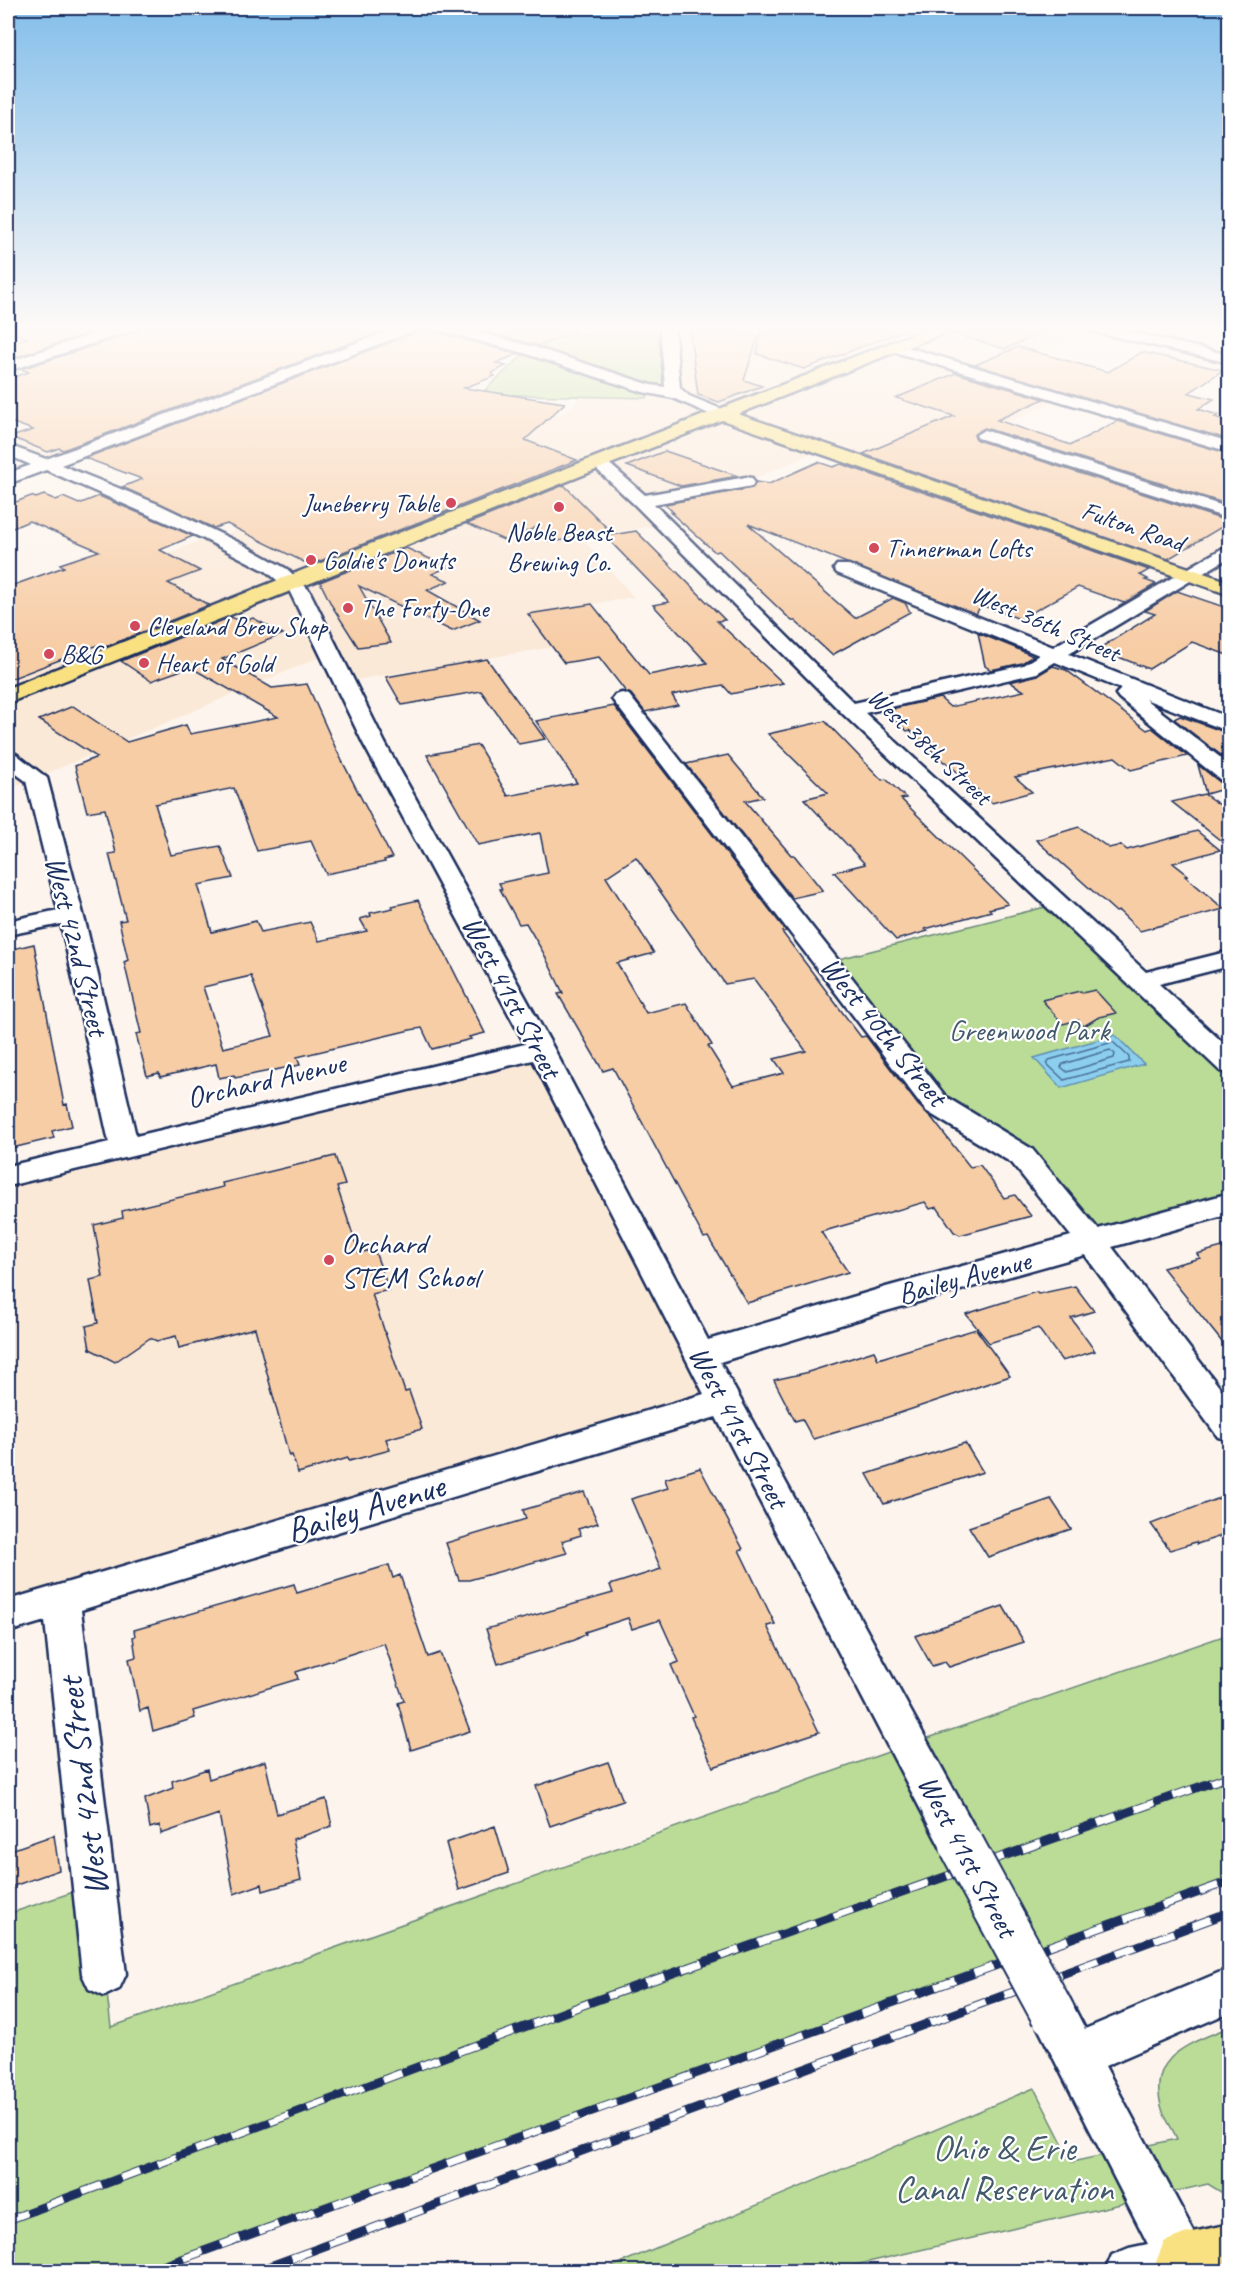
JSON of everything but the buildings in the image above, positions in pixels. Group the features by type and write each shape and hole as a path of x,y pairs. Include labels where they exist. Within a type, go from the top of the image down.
{"main road":[{"path":"8,696 292,581 674,432"},
{"name":"Fulton Road","path":"775,432 1230,589"}],"street":[{"path":"8,479 132,432"},
{"path":"1181,432 1230,447"},
{"path":"984,435 1230,514"},
{"path":"8,450 172,516 282,573 292,581"},
{"name":"West 38th Street","path":"598,462 641,501 850,710 1230,1065"},
{"path":"641,501 746,482"},
{"path":"850,710 1030,669 1230,549"},
{"name":"West 36th Street","path":"843,569 1230,726"},
{"name":"West 41st Street","path":"292,581 302,594 374,743 541,1049 724,1401 1075,2056 1201,2262"},
{"path":"1106,677 1230,776"},
{"name":"West 40th Street","path":"622,699 936,1104 1022,1156 1092,1242 1230,1427"},
{"name":"West 42nd Street","path":"8,759 36,778 71,915 125,1148"},
{"path":"8,928 71,915"},
{"path":"1141,981 1230,958"},
{"name":"Orchard Avenue","path":"8,1176 541,1049"},
{"name":"Bailey Avenue","path":"700,1355 886,1299 1230,1203"},
{"name":"Bailey Avenue","path":"8,1616 391,1499 724,1401"},
{"name":"West 42nd Street","path":"61,1600 104,1974"},
{"path":"1075,2056 1230,1989"},
{"path":"1128,2271 1201,2262"}],"shaded area":[{"path":"21,432 39,432 85,450 46,465 8,450 8,437"},
{"path":"419,432 987,432 953,448 911,433 853,458 824,449 746,482 642,501 664,524 582,538 634,597 529,614 554,647 345,682 330,653 8,790 8,611 214,536 217,538 273,515"},
{"path":"1195,503 1229,514 1229,549 1189,574 1114,548"},
{"name":"Orchard STEM School","path":"541,1049 724,1401 8,1616 8,1176"}],"green space":[{"name":"Greenwood Park","path":"1057,904 1229,1064 1229,1203 1092,1242 1022,1156 936,1104 827,962"},
{"path":"1229,1634 1229,1878 1102,1927 146,2271 8,2271 8,1914 94,1885 111,2027"},
{"name":"Ohio & Erie Canal Reservation","path":"1229,2027 1229,2197 1208,2184 829,2271 599,2272 1034,2088 1072,2162 1177,2139 1162,2109 1159,2091 1160,2076 1166,2064 1186,2046"}],"water":[{"path":"1115,1035 1144,1064 1061,1088 1034,1058"}],"railway":[{"path":"8,2220 594,2001 1230,1776"},
{"path":"146,2272 1230,1881"},
{"path":"254,2272 1230,1912"}],"place":[{"name":"Juneberry Table","path":"451,503"},
{"name":"Noble Beast Brewing Co.","path":"559,507"},
{"name":"Tinnerman Lofts","path":"874,548"},
{"name":"Goldie's Donuts","path":"311,560"},
{"name":"The Forty-One","path":"348,608"},
{"name":"Cleveland Brew Shop","path":"135,626"},
{"name":"B&G","path":"49,654"},
{"name":"Heart of Gold","path":"144,663"},
{"name":"Orchard STEM School","path":"329,1260"}]}
